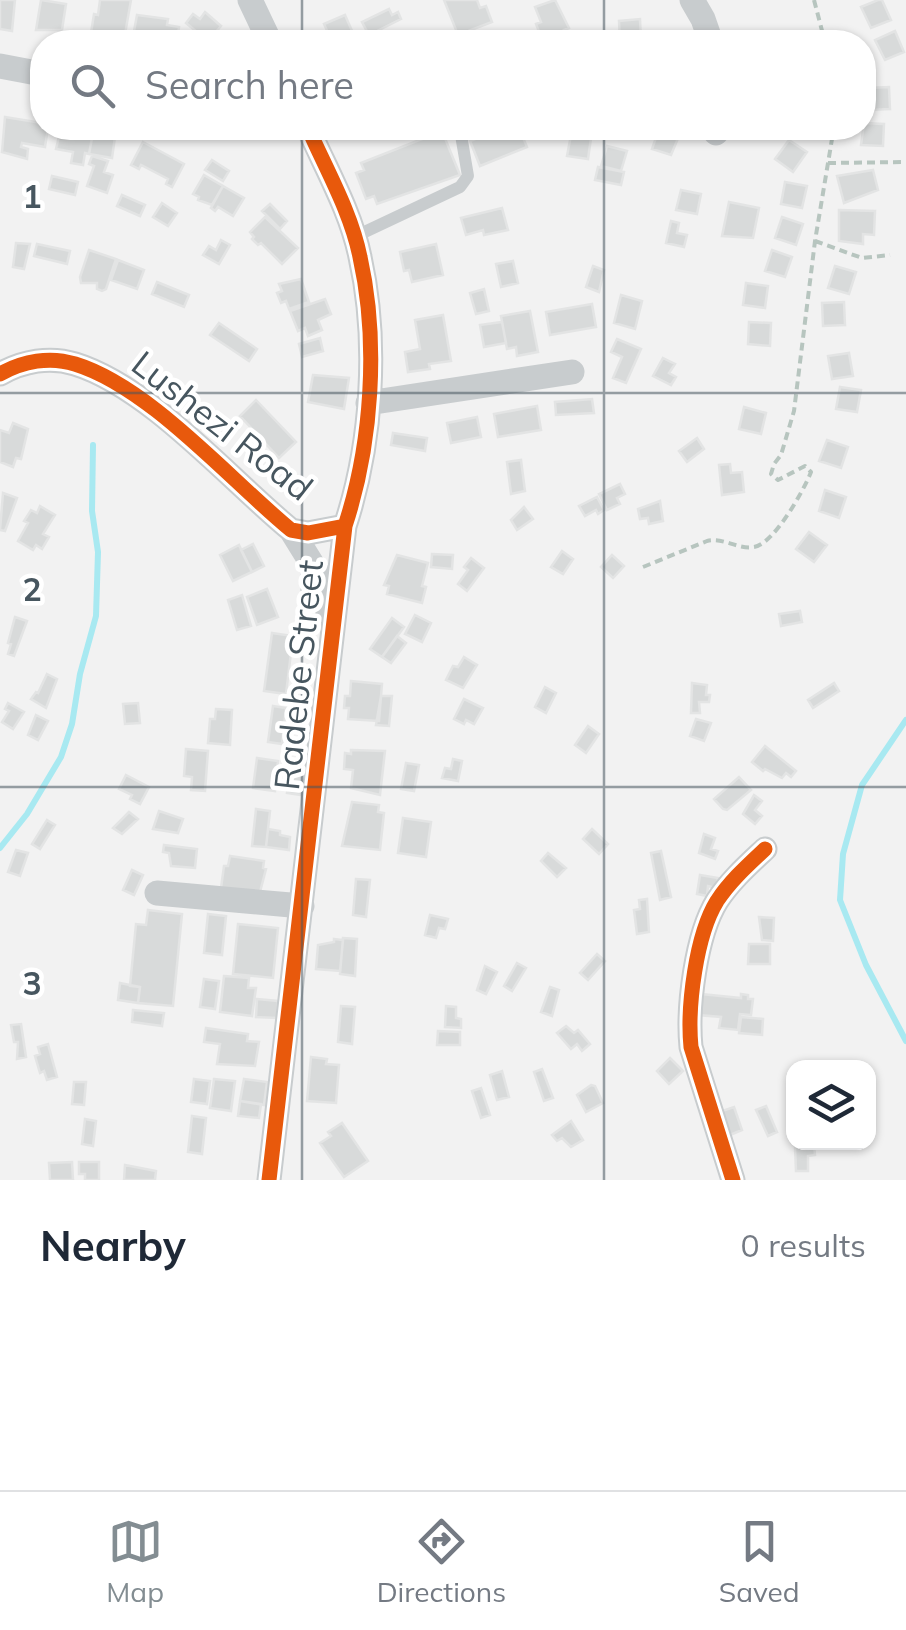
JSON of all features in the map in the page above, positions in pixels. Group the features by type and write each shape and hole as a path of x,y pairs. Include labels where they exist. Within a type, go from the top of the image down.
{"street":[{"path":"250,0 264,30"},
{"path":"692,0 708,30"},
{"path":"0,66 30,72"},
{"name":"Radebe Street","path":"269,1180 345,526 364,456 368,403 366,297 354,237 313,140"},
{"name":"Lushezi Road","path":"0,374 29,362 72,362 101,375 160,416 290,530 308,533 345,526"},
{"path":"368,403 572,372"},
{"path":"290,530 322,580 332,638"},
{"path":"733,1180 690,1047 690,1012 714,906 727,886 765,849"},
{"path":"157,894 302,906"}],"lane":[{"path":"354,237 460,186 468,176 462,140"}],"path":[{"path":"814,0 822,30"},
{"path":"644,567 718,538 749,548 765,543 807,482 810,472 805,466 798,467 784,480 771,474 794,410 831,140"},
{"path":"828,162 906,162"},
{"path":"815,240 862,258 890,255"}],"building":[{"path":"0,0 15,0 12,31 0,29"},
{"path":"41,0 66,4 62,30 36,30"},
{"path":"100,0 131,0 126,30 91,30 94,14 98,15"},
{"path":"444,0 477,0 480,8 486,6 492,22 471,30 456,30"},
{"path":"555,0 569,28 538,30 536,24 541,22 535,7"},
{"path":"882,0 891,20 871,28 861,7"},
{"path":"389,9 392,15 398,12 401,19 379,30 366,30 362,22"},
{"path":"205,12 221,26 218,30 194,30 186,23 193,14 200,19"},
{"path":"137,15 168,19 167,25 179,27 179,30 134,30"},
{"path":"345,15 352,30 327,30 324,24"},
{"path":"640,19 640,30 619,30 619,21"},
{"path":"895,31 904,52 885,60 876,40"},
{"path":"889,87 890,109 876,110 876,88"},
{"path":"5,117 30,121 30,140 46,140 45,147 22,143 21,147 28,149 27,159 2,152"},
{"path":"876,124 884,124 883,146 861,145 862,140 876,140"},
{"path":"58,140 92,140 83,165 71,163 73,152 56,149"},
{"path":"92,140 115,140 112,158 89,154"},
{"path":"419,140 446,140 460,175 377,204 374,196 366,199 356,173 364,170 361,163"},
{"path":"524,140 527,147 480,166 470,141"},
{"path":"570,140 591,140 588,159 567,156"},
{"path":"655,140 677,140 671,155 652,149"},
{"path":"789,140 807,152 793,172 775,159"},
{"path":"143,142 184,164 172,187 166,184 168,179 141,165 139,169 131,165"},
{"path":"607,146 627,151 621,171 601,166"},
{"path":"92,156 108,161 104,172 113,175 107,193 87,186 94,166 89,164"},
{"path":"212,160 229,171 223,181 205,170"},
{"path":"598,167 624,172 621,185 595,180"},
{"path":"873,170 878,190 844,203 837,176"},
{"path":"204,175 223,186 212,205 193,194"},
{"path":"52,176 78,182 75,195 49,189"},
{"path":"785,182 807,186 802,208 781,204"},
{"path":"223,186 244,198 233,216 218,207 215,211 211,208"},
{"path":"681,190 701,194 697,214 676,210"},
{"path":"122,195 145,205 140,216 117,206"},
{"path":"729,202 759,208 753,238 722,236"},
{"path":"162,203 177,213 168,226 153,217"},
{"path":"270,204 287,221 280,229 262,211"},
{"path":"502,208 508,230 466,235 461,218"},
{"path":"839,210 875,211 874,235 863,234 863,244 839,241"},
{"path":"265,217 298,248 282,264 252,239 250,232"},
{"path":"782,217 803,224 796,245 775,238"},
{"path":"671,221 679,223 677,233 687,235 684,247 666,243"},
{"path":"221,240 230,245 219,264 203,255 209,246 216,250"},
{"path":"16,243 30,244 24,269 13,267"},
{"path":"37,244 70,251 67,264 34,256"},
{"path":"436,244 443,275 412,282 409,270 404,271 400,252"},
{"path":"89,250 116,259 102,291 97,289 97,283 81,283"},
{"path":"772,250 792,257 785,277 765,271"},
{"path":"118,260 144,270 137,289 111,280"},
{"path":"513,261 518,283 501,287 496,264"},
{"path":"593,266 604,270 599,292 586,287"},
{"path":"835,266 856,272 849,294 828,288"},
{"path":"301,279 309,302 289,309 277,293 282,291 279,284"},
{"path":"157,282 189,295 184,307 152,294"},
{"path":"746,283 768,286 765,308 743,305"},
{"path":"484,289 489,311 476,314 470,293"},
{"path":"621,295 642,301 635,329 614,323"},
{"path":"325,299 331,314 318,320 322,330 308,336 305,328 298,331 290,311"},
{"path":"844,302 845,325 823,326 822,303"},
{"path":"592,304 596,327 550,335 546,312"},
{"path":"530,311 538,352 517,356 516,347 507,349 501,316"},
{"path":"443,315 451,361 408,372 405,352 420,349 415,320"},
{"path":"502,322 506,343 484,347 480,325"},
{"path":"749,322 771,323 770,346 748,344"},
{"path":"219,323 257,349 249,361 210,335"},
{"path":"320,338 323,351 302,357 299,344"},
{"path":"617,339 641,349 626,383 613,378 622,357 611,352"},
{"path":"849,353 853,376 832,379 828,356"},
{"path":"663,358 675,364 669,373 676,377 671,385 653,376"},
{"path":"313,375 349,378 344,409 308,402"},
{"path":"840,387 861,390 857,412 836,409"},
{"path":"592,399 594,413 556,415 555,402"},
{"path":"256,400 296,442 279,458 240,416"},
{"path":"537,406 541,430 498,437 494,414"},
{"path":"744,407 766,413 761,434 739,429"},
{"path":"477,417 481,437 451,443 447,423"},
{"path":"13,423 28,429 21,459 16,458 13,467 0,462 0,430 9,433"},
{"path":"393,433 427,438 425,451 391,445"},
{"path":"697,438 704,449 687,462 679,451"},
{"path":"827,440 848,447 841,468 819,461"},
{"path":"521,460 525,491 511,494 507,462"},
{"path":"730,464 731,473 742,472 744,492 722,495 719,465"},
{"path":"620,484 625,494 617,498 620,504 607,510 599,494"},
{"path":"825,490 846,497 839,518 819,511"},
{"path":"3,493 17,498 5,531 0,530"},
{"path":"597,497 604,510 585,516 579,506"},
{"path":"660,501 663,521 649,524 648,518 640,519 638,509"},
{"path":"40,506 55,515 43,534 49,537 42,549 36,545 33,550 18,541 28,523 24,521 31,510 37,513"},
{"path":"524,507 533,519 517,530 511,520"},
{"path":"809,532 827,545 814,562 796,549"},
{"path":"253,544 264,566 252,572 241,550"},
{"path":"239,545 252,572 233,581 220,555"},
{"path":"562,551 573,559 563,574 551,567"},
{"path":"432,554 453,555 452,569 431,567"},
{"path":"397,555 428,563 422,603 387,594 389,586 384,585"},
{"path":"612,555 624,566 613,578 601,567"},
{"path":"471,558 484,568 467,591 458,584"},
{"path":"267,589 278,617 257,625 247,597"},
{"path":"242,595 251,626 237,630 228,600"},
{"path":"800,611 802,622 781,626 779,614"},
{"path":"415,615 431,623 422,642 405,634"},
{"path":"15,617 27,621 14,656 8,654 8,643"},
{"path":"392,618 404,627 382,657 370,649"},
{"path":"272,633 293,636 286,694 264,691"},
{"path":"397,636 406,643 391,663 382,657"},
{"path":"464,657 477,665 463,688 446,680 453,666 458,667"},
{"path":"47,674 57,679 46,708 31,699"},
{"path":"351,681 382,684 379,721 348,719 349,708 344,708"},
{"path":"692,683 707,685 706,695 710,695 709,702 699,702 700,713 691,713"},
{"path":"834,683 839,691 813,708 808,700"},
{"path":"545,687 556,693 546,713 535,707"},
{"path":"381,696 392,696 389,726 376,725"},
{"path":"464,699 483,708 474,724 454,719"},
{"path":"8,703 24,712 13,729 2,722 9,711 5,709"},
{"path":"138,703 140,723 125,724 123,704"},
{"path":"273,706 286,708 282,744 268,742"},
{"path":"216,709 232,710 230,745 208,743 210,719 215,719"},
{"path":"36,715 48,721 38,740 28,735"},
{"path":"696,719 711,723 704,741 690,736"},
{"path":"588,726 599,734 586,753 575,745"},
{"path":"765,746 796,771 791,777 763,771 752,762"},
{"path":"186,749 208,751 205,791 191,790 192,777 184,776"},
{"path":"351,750 385,751 380,795 351,788 353,770 344,769 345,753 351,754"},
{"path":"257,758 278,761 275,791 253,788"},
{"path":"453,759 462,761 458,781 442,778 445,768 451,769"},
{"path":"406,763 419,765 414,791 401,789"},
{"path":"290,764 305,766 301,795 287,793"},
{"path":"126,775 149,787 140,804 119,789"},
{"path":"739,777 751,790 727,810 723,809 714,799"},
{"path":"754,795 762,801 755,810 762,816 755,824 743,814"},
{"path":"352,802 379,805 378,812 384,813 380,850 342,846"},
{"path":"256,809 270,811 266,847 252,846"},
{"path":"159,811 183,819 178,833 153,829"},
{"path":"129,812 138,819 122,834 113,828"},
{"path":"403,818 431,822 426,857 398,853"},
{"path":"47,820 55,825 40,849 32,844"},
{"path":"268,829 290,837 289,850 266,847"},
{"path":"592,829 608,844 599,854 583,839"},
{"path":"704,834 715,838 711,849 718,851 715,859 699,853"},
{"path":"164,845 197,849 195,868 171,866 169,853 163,852"},
{"path":"16,850 28,853 20,876 8,872"},
{"path":"661,851 671,897 660,900 651,853"},
{"path":"548,853 566,868 557,877 541,861"},
{"path":"230,856 264,861 266,869 260,892 221,888 224,866 228,866"},
{"path":"132,870 143,875 134,895 123,890"},
{"path":"700,875 718,878 716,888 708,886 707,896 697,894"},
{"path":"356,879 370,880 366,917 353,915"},
{"path":"647,899 649,932 637,934 634,910 640,909 639,900"},
{"path":"148,910 182,914 173,1006 138,1003 140,987 130,986 136,924 146,925"},
{"path":"208,914 226,916 222,955 204,953"},
{"path":"430,915 448,919 436,938 425,935"},
{"path":"759,917 774,918 773,941 762,940"},
{"path":"238,924 278,928 273,978 233,974"},
{"path":"343,938 357,939 355,976 340,974"},
{"path":"343,940 340,971 316,969 318,945"},
{"path":"749,944 770,944 770,964 748,964"},
{"path":"597,954 605,961 588,980 580,973"},
{"path":"517,963 526,968 512,991 504,986"},
{"path":"485,966 497,972 486,994 477,990"},
{"path":"224,976 249,978 248,988 256,988 252,1016 220,1012"},
{"path":"204,979 219,981 215,1009 200,1007"},
{"path":"120,983 140,987 138,1003 118,1000"},
{"path":"550,987 559,990 552,1016 541,1012"},
{"path":"701,994 741,998 741,994 748,995 748,999 753,999 751,1015 740,1014 738,1030 719,1028 721,1017 698,1015"},
{"path":"257,999 278,1001 277,1018 256,1017"},
{"path":"341,1006 355,1007 352,1044 338,1042"},
{"path":"446,1006 456,1007 461,1028 445,1027"},
{"path":"133,1010 164,1013 162,1026 132,1022"},
{"path":"741,1017 763,1019 762,1035 739,1033"},
{"path":"21,1024 26,1057 17,1059 18,1042 14,1042 11,1025"},
{"path":"566,1026 574,1033 578,1030 590,1044 582,1051 577,1044 571,1049 557,1033"},
{"path":"206,1028 248,1034 247,1041 259,1042 255,1066 217,1064 220,1044 204,1042"},
{"path":"438,1031 460,1032 460,1045 437,1045"},
{"path":"48,1044 57,1077 47,1080 44,1071 40,1073 35,1056 40,1054 38,1047"},
{"path":"311,1057 339,1065 336,1103 307,1101"},
{"path":"670,1058 683,1071 669,1084 657,1071"},
{"path":"542,1069 553,1098 544,1101 534,1072"},
{"path":"502,1071 509,1097 497,1100 490,1075"},
{"path":"194,1079 210,1081 207,1104 191,1102"},
{"path":"214,1079 235,1081 231,1111 210,1108"},
{"path":"244,1079 267,1082 264,1105 240,1101"},
{"path":"74,1082 86,1082 84,1105 72,1104"},
{"path":"591,1085 603,1103 586,1112 577,1095"},
{"path":"481,1088 490,1115 481,1118 472,1091"},
{"path":"240,1101 261,1104 259,1118 238,1116"},
{"path":"766,1106 777,1132 768,1136 756,1110"},
{"path":"734,1107 742,1130 730,1135 722,1111"},
{"path":"192,1116 206,1118 202,1154 188,1152"},
{"path":"85,1119 96,1121 93,1146 82,1144"},
{"path":"571,1121 583,1140 571,1147 552,1135"},
{"path":"342,1123 368,1161 344,1177 320,1143"},
{"path":"795,1150 814,1150 815,1155 808,1156 808,1171 796,1171"},
{"path":"72,1162 73,1180 50,1180 49,1163"},
{"path":"79,1162 99,1162 99,1180 85,1180 85,1174 79,1174"},
{"path":"125,1165 156,1171 155,1180 124,1180"}],"waterway":[{"path":"0,848 27,814 61,757 72,724 80,674 96,616 98,552 92,511 93,445"},
{"path":"906,720 862,785 843,854 840,900 866,965 906,1041"}],"cycle path":[{"path":"269,1180 345,526 361,461 370,393 369,323 360,257 344,207 313,140"},
{"path":"0,374 27,363 56,360 103,376 160,413 291,530 308,533 345,526"},
{"path":"733,1180 691,1047 690,1012 698,952 710,915 733,880 765,849"}]}
